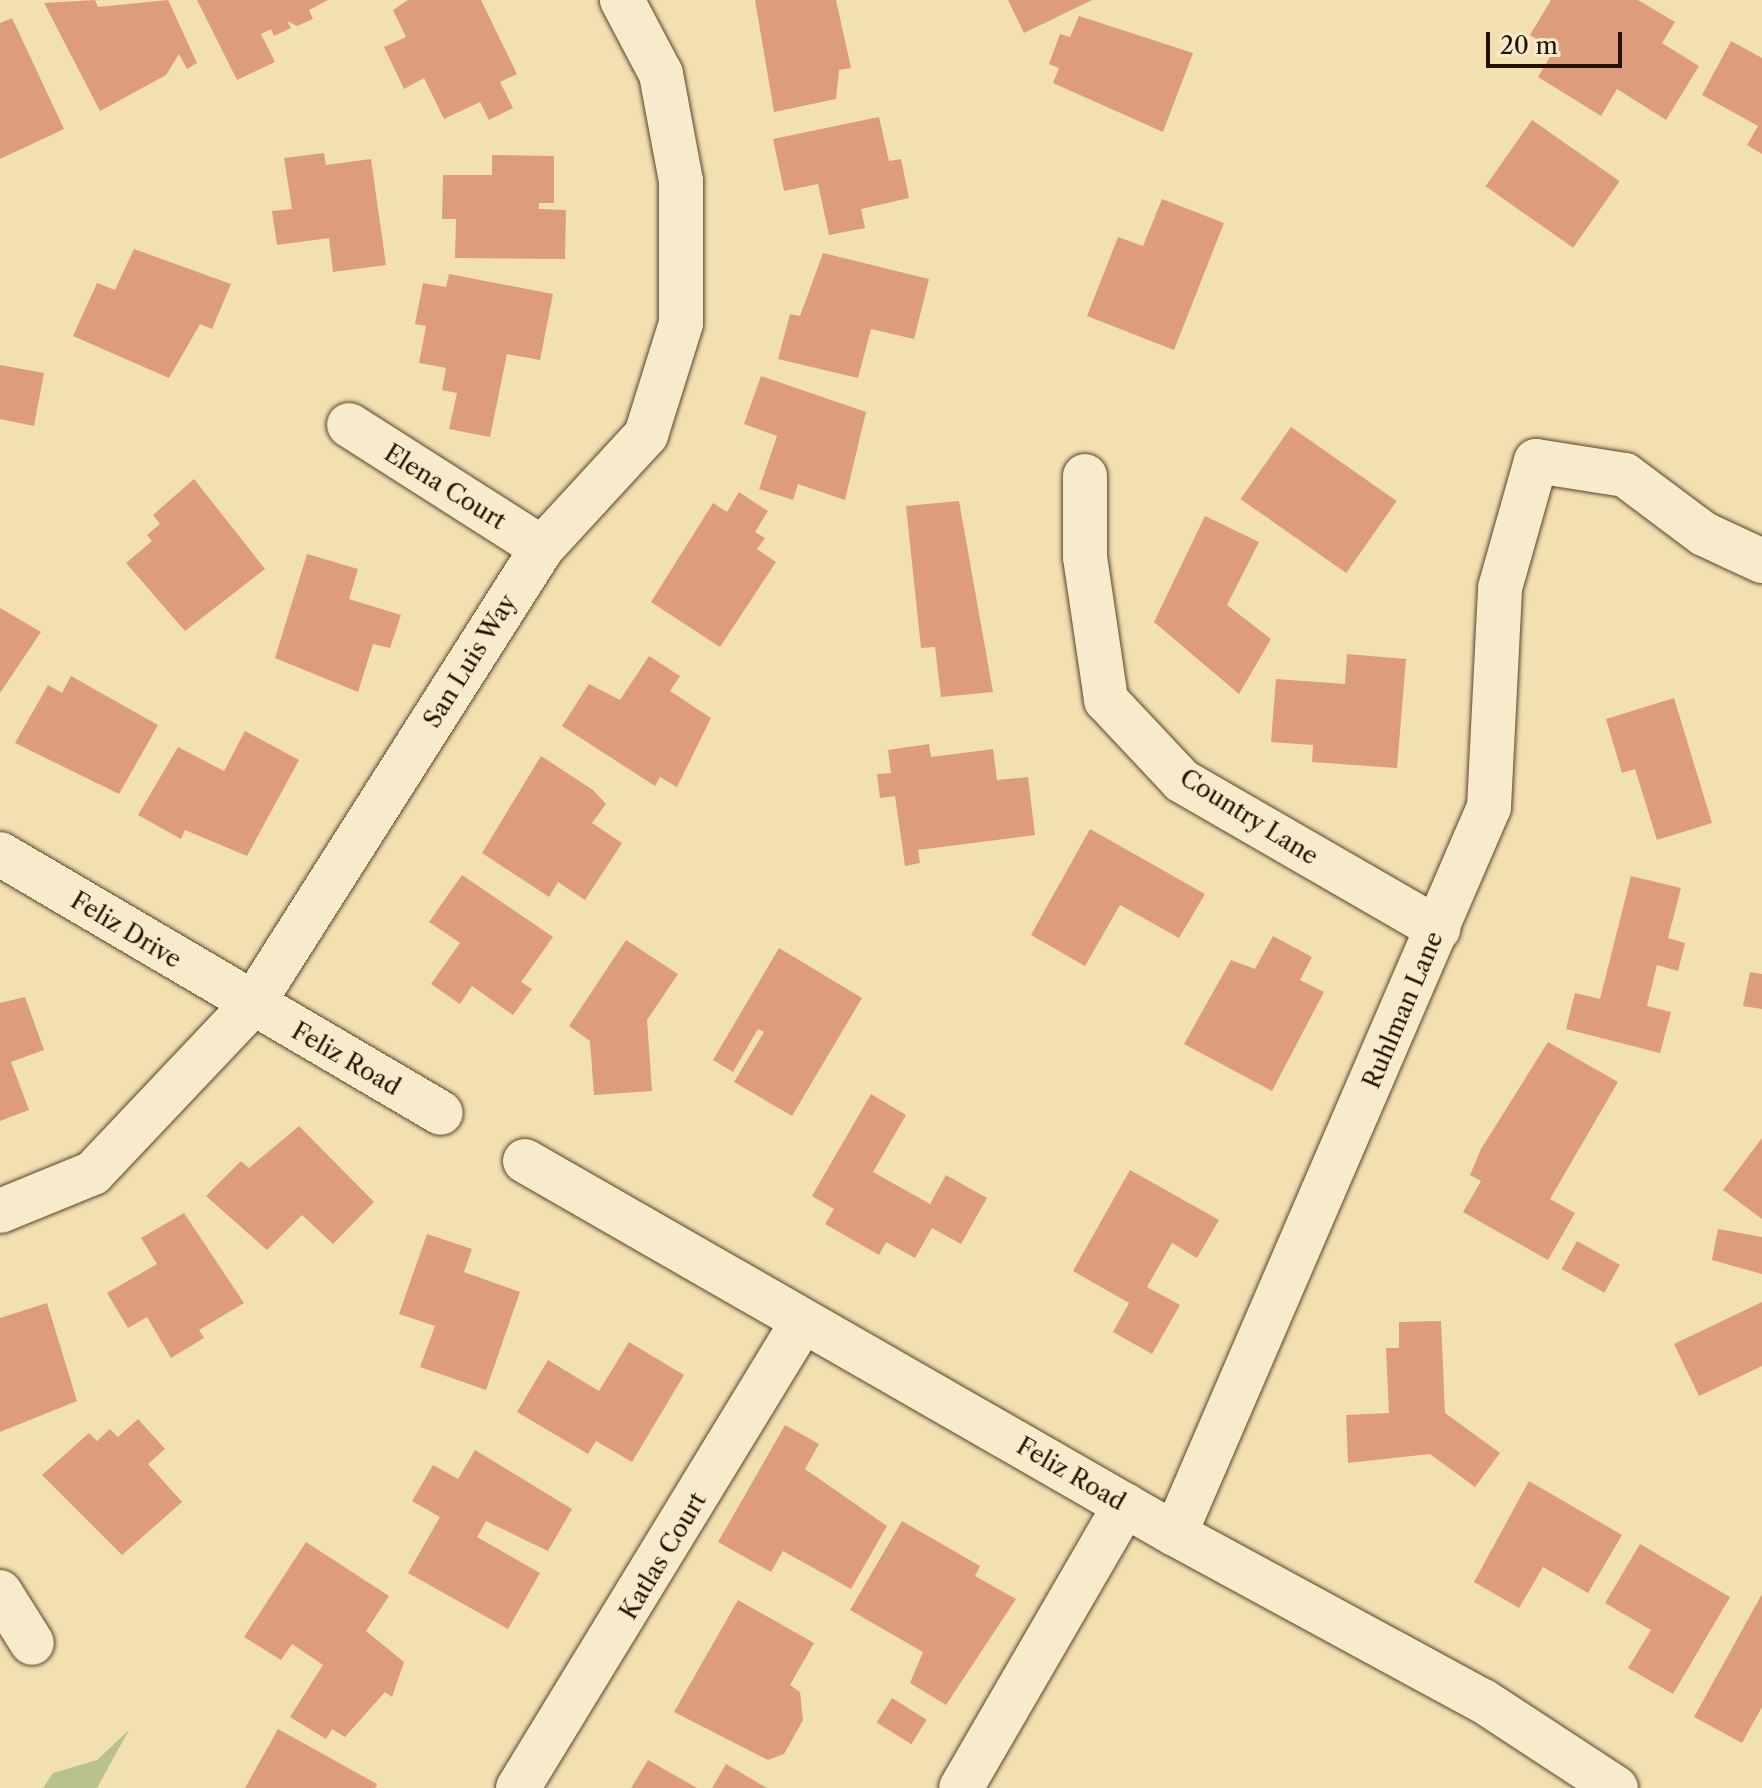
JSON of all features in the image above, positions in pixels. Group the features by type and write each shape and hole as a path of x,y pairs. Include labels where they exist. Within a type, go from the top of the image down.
{"street":[{"name":"San Luis Way","path":"0,1211 93,1173 252,1005 542,548 646,435 681,323 678,165 661,74 622,0"},
{"name":"Elena Court","path":"349,425 542,548"},
{"name":"Ruhlman Lane","path":"1175,1534 1489,807 1500,588 1536,461 1625,475 1704,534 1762,561"},
{"name":"Country Lane","path":"1085,476 1085,557 1106,700 1182,781 1438,929"},
{"name":"Feliz Drive","path":"0,854 252,1005"},
{"name":"Feliz Road","path":"252,1005 441,1113"},
{"name":"Feliz Road","path":"525,1161 1175,1534 1483,1701 1616,1788"},
{"name":"Katlas Court","path":"518,1788 803,1321"},
{"path":"961,1788 1125,1505"},
{"path":"0,1592 32,1643"}],"green space":[{"path":"129,1730 97,1788 43,1788 53,1773 97,1760"}],"building":[{"path":"95,0 98,7 168,0 197,63 187,69 179,54 166,75 100,111 44,3"},
{"path":"197,0 328,0 309,10 313,19 297,26 287,21 291,28 274,36 271,29 261,34 275,62 237,80"},
{"path":"408,0 481,0 517,74 500,82 513,108 489,120 480,102 444,119 424,78 404,89 384,47 406,37 393,10"},
{"path":"755,0 836,0 851,68 839,70 836,99 774,112"},
{"path":"1008,0 1092,0 1024,33"},
{"path":"1551,0 1638,0 1675,22 1662,43 1699,66 1666,120 1617,89 1601,116 1538,77 1554,50 1530,35"},
{"path":"1079,16 1193,53 1163,132 1053,83 1059,68 1049,64 1060,34 1070,37"},
{"path":"12,18 64,129 0,159 0,23"},
{"path":"1731,41 1762,58 1762,154 1747,145 1758,126 1702,95"},
{"path":"879,117 889,161 901,159 909,198 861,209 865,228 829,235 818,184 784,191 773,139"},
{"path":"1532,120 1620,181 1573,248 1486,186"},
{"path":"324,153 326,165 371,159 386,265 333,272 329,238 277,245 272,211 292,209 284,158"},
{"path":"492,155 554,156 554,203 539,203 539,209 566,210 565,259 455,258 456,219 442,219 443,175 492,175"},
{"path":"1162,199 1224,223 1174,350 1087,316 1118,237 1143,246"},
{"path":"134,249 231,284 212,329 200,324 169,378 73,336 97,283 115,290"},
{"path":"823,253 929,279 914,339 871,329 858,378 778,359 790,314 800,316"},
{"path":"449,274 553,294 540,360 507,354 490,437 449,429 457,393 442,390 446,368 419,363 426,326 415,324 423,283 446,287"},
{"path":"0,365 44,373 34,426 0,419"},
{"path":"761,376 866,412 845,500 798,484 793,500 759,489 777,436 744,424"},
{"path":"1291,427 1397,501 1346,573 1241,499"},
{"path":"194,479 265,569 185,631 126,563 152,541 147,535 160,524 153,515"},
{"path":"739,492 768,511 755,532 765,538 757,549 776,562 720,647 651,602 713,503 727,512"},
{"path":"959,501 993,692 941,697 935,647 921,648 906,506"},
{"path":"1205,516 1259,542 1227,605 1271,639 1239,694 1154,622"},
{"path":"307,554 358,569 349,599 401,615 390,648 373,644 358,692 275,658"},
{"path":"0,608 41,632 0,693"},
{"path":"1347,654 1406,659 1397,768 1312,762 1313,745 1271,742 1276,679 1345,684"},
{"path":"649,656 680,676 670,691 711,718 677,787 660,777 655,786 562,726 589,684 620,700"},
{"path":"71,676 158,725 119,794 15,743 48,685 62,693"},
{"path":"1674,698 1712,823 1657,840 1635,769 1622,773 1606,719"},
{"path":"245,731 299,760 247,856 185,830 181,839 138,815 178,747 224,771"},
{"path":"929,744 931,757 993,749 997,780 1028,777 1035,835 918,850 920,863 905,866 895,796 880,798 877,774 891,773 888,750"},
{"path":"541,756 593,790 606,804 592,823 622,843 585,900 558,882 549,897 482,853"},
{"path":"1090,829 1205,894 1179,938 1120,905 1085,966 1031,935"},
{"path":"462,875 553,937 521,982 532,989 513,1015 472,986 460,1004 431,984 460,943 429,922"},
{"path":"1631,876 1681,888 1668,938 1685,943 1678,971 1657,965 1647,1006 1671,1012 1660,1053 1566,1029 1575,993 1600,999"},
{"path":"1273,936 1312,957 1300,980 1324,992 1272,1091 1184,1044 1231,960 1255,969"},
{"path":"626,940 678,974 647,1020 652,1091 594,1095 590,1041 569,1026"},
{"path":"779,948 862,998 792,1116 734,1082 764,1032 758,1029 733,1072 713,1060"},
{"path":"1750,972 1762,974 1762,1009 1743,1006"},
{"path":"25,997 44,1050 11,1062 29,1110 0,1121 0,1003"},
{"path":"1548,1042 1618,1082 1550,1199 1575,1213 1548,1260 1463,1212 1481,1181 1470,1175 1481,1149"},
{"path":"871,1094 906,1115 873,1172 930,1204 946,1175 987,1198 961,1244 932,1228 915,1258 886,1242 879,1255 825,1224 834,1209 812,1196"},
{"path":"299,1126 374,1202 333,1244 302,1215 267,1250 206,1196 241,1161 249,1168"},
{"path":"1762,1138 1762,1219 1723,1190"},
{"path":"1130,1170 1219,1220 1197,1258 1172,1243 1147,1287 1180,1305 1152,1354 1113,1332 1129,1303 1073,1271"},
{"path":"184,1213 244,1303 199,1330 204,1338 171,1358 147,1317 128,1328 107,1293 157,1264 141,1238"},
{"path":"1718,1229 1762,1237 1762,1274 1712,1260"},
{"path":"427,1234 472,1249 464,1272 520,1292 486,1390 420,1367 435,1326 399,1314"},
{"path":"1577,1241 1620,1265 1604,1293 1561,1269"},
{"path":"1762,1302 1762,1366 1699,1396 1674,1344"},
{"path":"47,1303 77,1401 0,1432 0,1318"},
{"path":"1441,1321 1445,1413 1500,1453 1475,1487 1430,1454 1348,1463 1346,1415 1389,1413 1386,1348 1399,1348 1399,1322"},
{"path":"629,1342 684,1375 632,1462 596,1441 588,1454 517,1412 548,1360 599,1391"},
{"path":"138,1419 165,1449 148,1464 182,1502 122,1555 42,1475 89,1433 97,1441 110,1429 118,1437"},
{"path":"785,1425 819,1444 805,1469 887,1526 851,1589 783,1551 771,1572 718,1542"},
{"path":"475,1450 572,1509 548,1551 486,1521 477,1537 540,1573 508,1629 408,1573 440,1517 412,1501 433,1465 458,1479"},
{"path":"1529,1481 1622,1535 1588,1593 1543,1567 1519,1608 1474,1582"},
{"path":"902,1521 980,1566 975,1576 1016,1599 946,1705 910,1683 923,1652 850,1610"},
{"path":"306,1542 389,1596 366,1631 404,1662 392,1697 385,1692 345,1737 332,1729 326,1739 290,1717 323,1665 292,1644 281,1660 244,1637"},
{"path":"1640,1544 1730,1597 1673,1694 1628,1668 1651,1630 1605,1603"},
{"path":"1762,1594 1762,1707 1742,1743 1694,1717"},
{"path":"738,1600 814,1643 790,1685 800,1692 803,1720 784,1754 768,1760 674,1712"},
{"path":"892,1698 927,1720 911,1744 877,1723"},
{"path":"278,1729 377,1784 375,1788 245,1788"},
{"path":"648,1760 697,1788 631,1788"},
{"path":"726,1764 767,1788 712,1788"}]}
